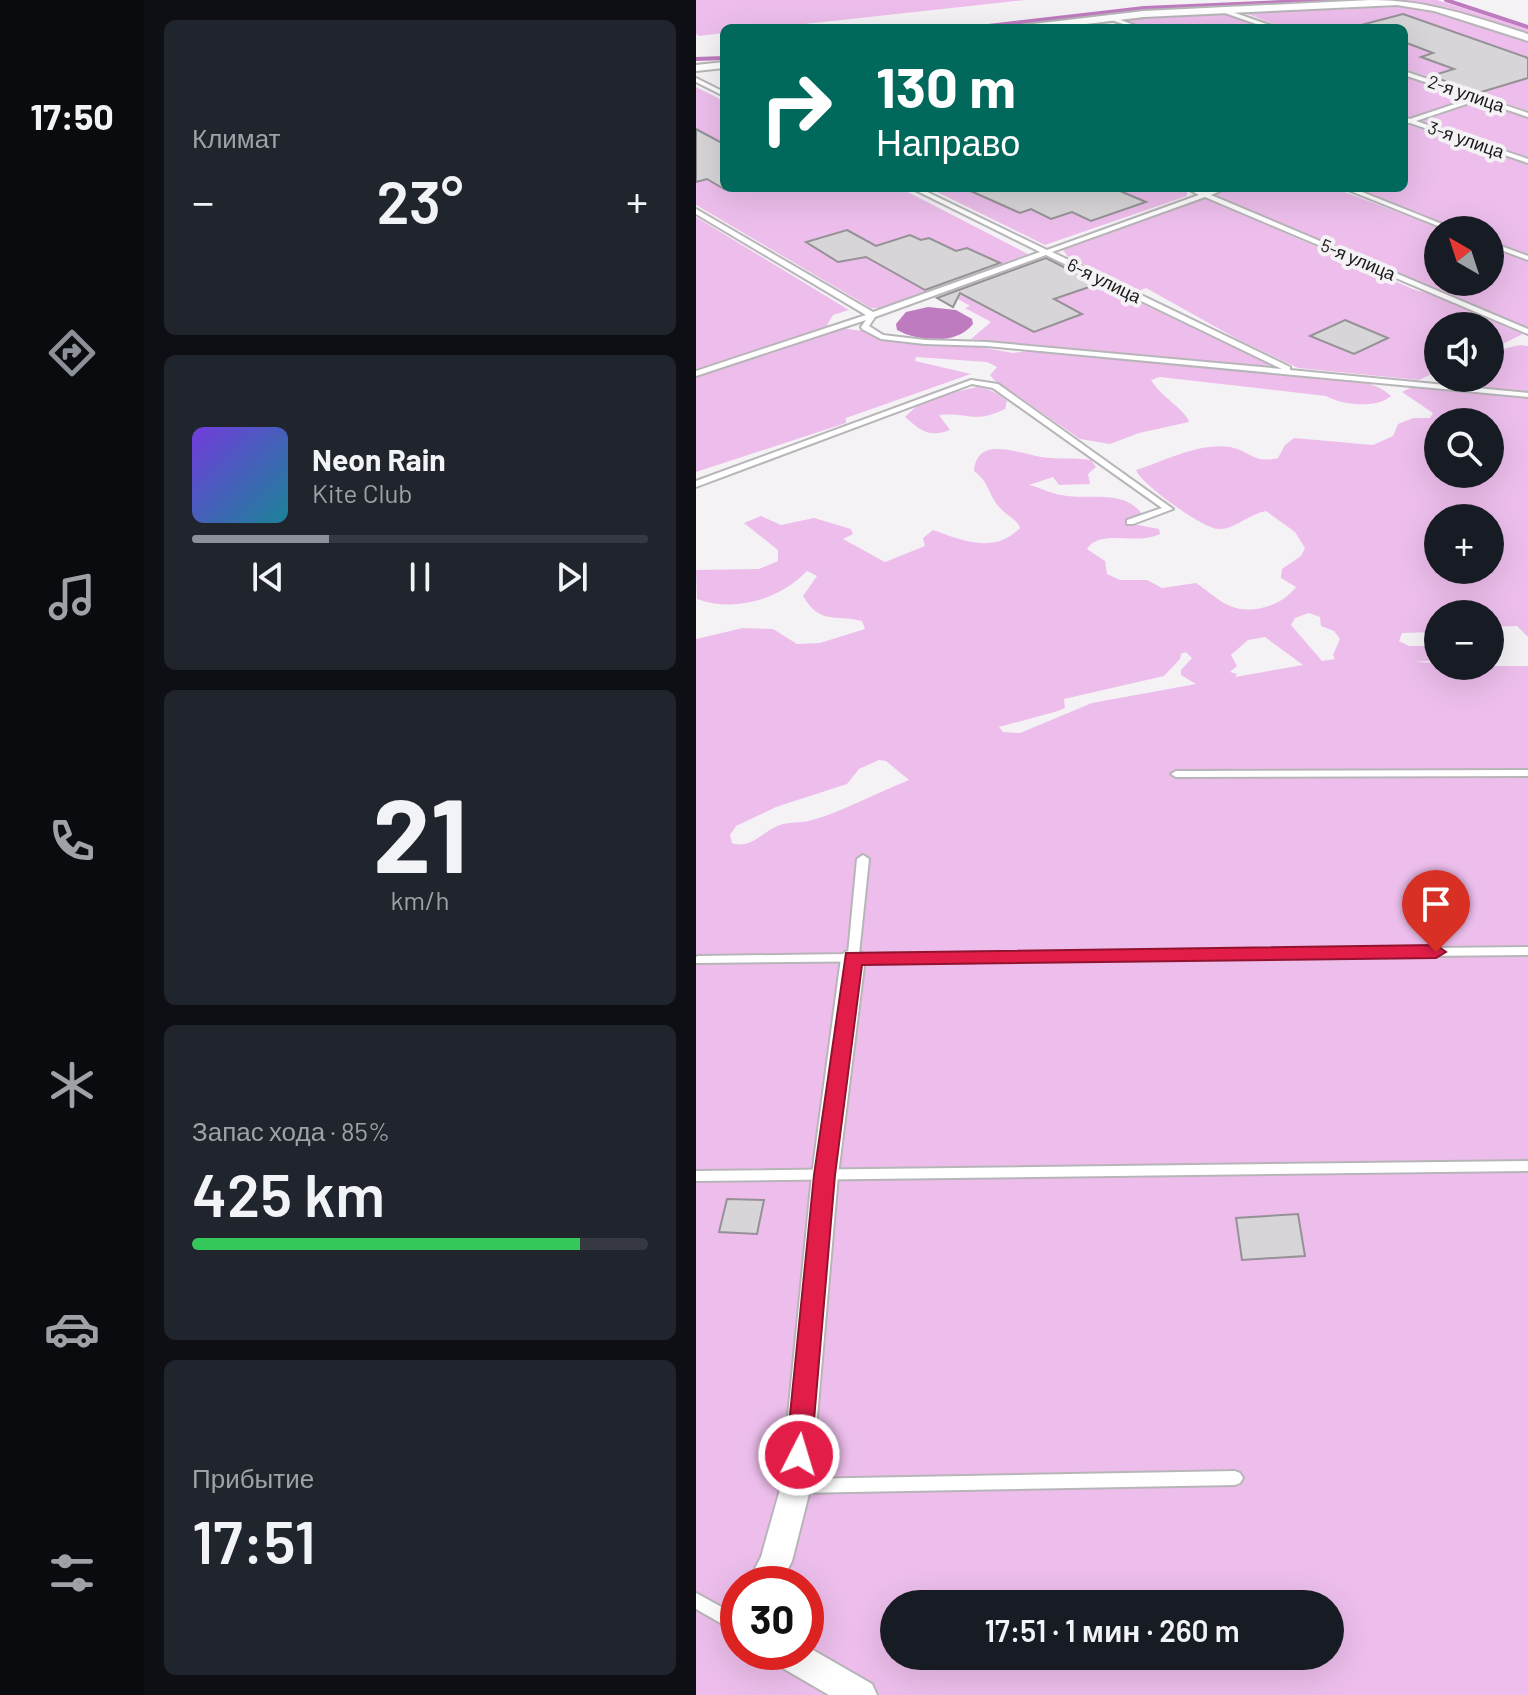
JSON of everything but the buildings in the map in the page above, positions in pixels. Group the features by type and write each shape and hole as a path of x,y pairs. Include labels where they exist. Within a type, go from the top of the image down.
{"street":[{"path":"1055,24 1108,17 1397,2 1418,3 1528,38"},
{"path":"696,68 720,65"},
{"path":"773,1566 796,1486 825,1175 853,958"},
{"path":"817,1670 860,1695"}],"lane":[{"path":"1224,11 1261,24"},
{"path":"1108,17 1128,24"},
{"name":"2-я улица","path":"1408,74 1528,115"},
{"path":"696,80 720,92"},
{"path":"1408,120 1479,98"},
{"name":"3-я улица","path":"1408,122 1528,161"},
{"name":"6-я улица","path":"922,192 1295,373"},
{"name":"5-я улица","path":"1198,192 1528,332"},
{"path":"696,374 872,315 1213,192"},
{"path":"1356,192 1424,218"},
{"path":"696,211 872,315"},
{"path":"1504,249 1528,258"},
{"path":"872,315 865,327 881,337 987,344 1528,395"},
{"path":"696,484 971,382 986,382 1169,509 1130,522"},
{"path":"1176,774 1528,773"},
{"path":"853,958 863,859"},
{"path":"698,960 1528,951"},
{"path":"696,1176 1528,1166"},
{"path":"796,1486 1235,1478"},
{"path":"696,1600 720,1614"}],"shaded area":[{"path":"696,0 1025,0 805,24 720,24 720,33 696,34"},
{"path":"1359,0 1400,0 1023,24 1154,9"},
{"path":"1400,0 1437,0 1528,29 1528,36 1446,7"},
{"path":"1395,4 1420,7 1528,41 1528,111 1408,70 1408,24 1273,24 1248,14"},
{"path":"1229,13 1257,24 1131,24 1123,20 1161,15 1180,17"},
{"path":"1408,76 1469,98 1408,116"},
{"path":"696,87 720,99 720,192 908,192 1028,254 880,308 871,308 696,205"},
{"path":"1481,101 1528,117 1528,158 1422,121"},
{"path":"1408,125 1528,164 1528,255 1504,246 1504,216 1425,216 1364,192 1408,192"},
{"path":"937,192 1187,192 1187,196 1045,245"},
{"path":"1221,192 1345,192 1424,222 1424,284 1217,196"},
{"path":"1205,198 1424,292 1424,296 1437,296 1473,312 1424,312 1424,378 1419,380 1298,368 1239,340 1146,288 1139,291 1068,257 1063,250"},
{"path":"696,217 849,310 833,315 827,325 833,327 900,336 936,345 952,342 1013,353 1028,351 1340,379 1374,385 1391,396 1377,403 1359,404 1326,396 1160,377 1151,380 1189,422 1139,433 1110,444 1080,439 994,380 990,375 997,367 987,362 916,357 915,361 971,374 846,418 846,423 696,472"},
{"path":"1504,253 1528,262 1528,328 1504,318 1504,312 1490,312 1453,296 1504,296"},
{"path":"1042,256 1270,365 1265,367 971,339 991,322 965,308 970,306 944,291"},
{"path":"928,307 956,310 972,319 973,324 957,335 937,339 916,337 897,330 896,324 906,312"},
{"path":"1504,326 1523,334 1504,343"},
{"path":"1528,346 1528,393 1504,390 1504,349"},
{"path":"1414,386 1424,387 1424,392 1476,392 1528,397 1528,637 1517,626 1504,626 1504,600 1424,600 1424,632 1402,633 1399,641 1409,646 1424,646 1424,661 1414,662 1424,662 1424,680 1504,680 1504,666 1528,666 1528,1695 696,1695 696,639 743,628 773,629 797,644 820,643 865,629 862,621 828,617 809,605 803,596 817,576 807,571 770,596 741,604 726,604 697,599 696,570 759,569 778,561 778,550 744,523 761,516 781,525 814,518 851,529 853,534 843,539 885,562 925,546 923,538 933,530 978,543 1000,541 1020,528 997,504 984,481 974,471 982,453 1000,449 1047,458 1091,460 1096,467 1088,474 1090,484 1059,485 1053,477 1029,485 1062,495 1126,501 1141,513 1128,523 1159,529 1160,534 1150,537 1110,538 1093,543 1087,549 1105,561 1107,574 1120,580 1147,580 1162,588 1196,583 1228,605 1246,610 1265,607 1283,599 1296,587 1281,578 1282,569 1301,556 1305,548 1295,532 1266,511 1230,527 1210,527 1160,495 1136,470 1207,447 1230,447 1258,458 1270,459 1278,458 1285,445 1294,438 1373,445 1393,436 1398,424 1413,418 1424,418 1424,488 1504,488 1504,408 1426,408 1402,392","holes":["1309,613 1320,617 1321,626 1334,631 1340,639 1333,655 1335,659 1322,661 1291,625 1295,618","1265,637 1303,665 1235,677 1237,674 1230,672 1237,666 1231,655 1248,640","1186,652 1192,658 1181,670 1181,675 1196,684 1092,703 1020,733 1003,732 999,727 1065,708 1064,699 1164,676","879,760 886,761 909,780 821,817 783,824 746,844 732,843 730,835 736,826 776,807 847,784 859,769"]},
{"path":"977,387 993,391 1007,401 1005,409 978,417 939,415 950,430 936,433 921,429 905,417 924,399"}],"waterway":[{"path":"1006,24 1144,8 1328,0"},
{"path":"1446,0 1528,27"},
{"path":"696,59 720,58"}],"route":[{"path":"799,1455 825,1175 853,958 1436,952"}]}
